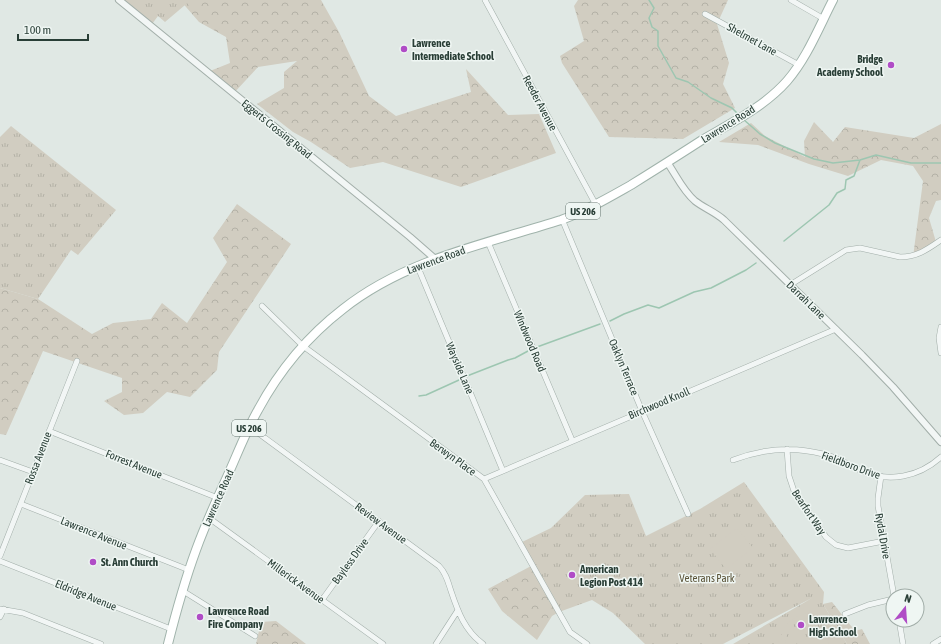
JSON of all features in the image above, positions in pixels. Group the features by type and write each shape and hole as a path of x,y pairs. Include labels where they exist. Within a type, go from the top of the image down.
{"main road":[{"name":"Lawrence Road","path":"168,644 189,570 209,518 250,427 278,377 303,346 326,323 357,298 392,277 417,265 434,258 562,219 596,206 741,116 773,95 789,79 799,65 833,0"}],"street":[{"name":"Eggerts Crossing Road","path":"119,0 434,258"},
{"name":"Reeder Avenue","path":"485,0 596,206"},
{"path":"791,0 824,19"},
{"name":"Shelmet Lane","path":"705,14 799,65"},
{"name":"Darrah Lane","path":"667,162 689,195 696,202 724,220 836,329 882,375 941,442"},
{"name":"Oaklyn Terrace","path":"562,219 642,411 688,514"},
{"path":"790,285 846,250 860,248 900,257 907,257 920,254 941,240"},
{"name":"Windwood Road","path":"488,242 572,440"},
{"name":"Wayside Lane","path":"417,265 503,471"},
{"name":"Berwyn Place","path":"262,306 303,346 484,479 570,632 587,644"},
{"path":"941,327 939,338 941,353"},
{"name":"Birchwood Knoll","path":"484,479 572,440 836,329"},
{"name":"Rossa Avenue","path":"0,556 77,360"},
{"name":"Review Avenue","path":"250,427 379,521 443,570 458,610 467,628 484,644"},
{"name":"Forrest Avenue","path":"49,431 218,498"},
{"name":"Fieldboro Drive","path":"734,460 764,451 787,449 812,451 846,462 863,471 881,476 899,477 916,473 933,464 941,457"},
{"name":"Bearfort Way","path":"787,449 789,476 794,491 826,537 836,545 848,548 884,541"},
{"path":"0,460 33,472"},
{"name":"Rydal Drive","path":"881,476 878,506 893,588"},
{"name":"Lawrence Avenue","path":"21,504 189,570"},
{"name":"Millerick Avenue","path":"209,518 384,644"},
{"name":"Bayless Drive","path":"322,600 379,521"},
{"name":"Eldridge Avenue","path":"0,561 172,629"},
{"path":"183,590 255,636"},
{"path":"845,614 868,605 885,601"},
{"path":"0,617 2,609 23,613 101,644"},
{"path":"436,644 458,610"},
{"path":"901,628 904,644"},
{"path":"933,644 941,640"}],"green space":[{"path":"115,0 191,0 165,22 158,16 149,28"},
{"path":"180,0 321,0 339,32 369,96 396,116 471,92 466,69 508,115 539,114 556,153 461,187 383,162 350,168 293,132 257,104 284,88 284,72 297,61 258,67 232,95 205,73 230,63 226,37 199,22"},
{"path":"578,0 728,0 717,24 729,63 723,84 735,108 683,139 609,137 562,63 560,56 584,41 574,6"},
{"path":"814,122 833,142 845,127 914,138 941,124 941,200 936,201 929,218 936,242 913,257 923,181 913,166 881,160 848,176 809,164 758,145 719,142 751,123 765,136 805,157 804,141"},
{"path":"11,126 116,210 78,255 71,250 38,299 0,288 0,137"},
{"path":"237,204 291,244 219,352 217,370 190,397 167,392 143,413 124,415 104,401 122,392 122,378 43,351 6,435 0,434 0,288 38,299 92,334 113,323 151,319 162,303 187,323 227,262 213,238"},
{"name":"Veterans Park","path":"744,482 824,592 823,604 847,644 733,644 812,598 723,644 645,644 613,613 592,600 559,612 520,543 551,528 585,495 629,494 646,536 700,509"},
{"path":"737,528 753,548 726,569 710,549"},
{"path":"533,565 559,612 552,616 537,640 502,611 488,589"},
{"path":"832,602 855,631 862,629 870,644 847,644 823,604"},
{"path":"810,613 827,620 842,644 836,644 829,630 823,623 816,619 810,618 804,619 793,626 789,631 786,644 779,644 778,642 781,641 786,625 790,621 804,614"},
{"path":"276,621 306,644 256,644 261,622"},
{"path":"822,630 829,644 796,644"}],"waterway":[{"path":"649,0 654,8 649,18 652,27 658,31 658,46 676,78 688,82 711,98 732,108 739,115"},
{"path":"743,119 760,134 775,143 814,159 833,163 860,160 876,155 911,163 941,163"},
{"path":"784,241 829,205 837,193 845,189 846,180 854,176 860,160"},
{"path":"610,321 648,305 659,308 694,292 711,288 746,270 756,263"},
{"path":"537,347 600,324"},
{"path":"467,376 515,358 528,351"},
{"path":"419,396 426,395 459,380"}],"place":[{"name":"Lawrence Intermediate School","path":"404,49"},
{"name":"Bridge Academy School","path":"891,65"},
{"name":"St. Ann Church","path":"93,562"},
{"name":"American Legion Post 414","path":"572,575"},
{"name":"Lawrence Road Fire Company","path":"200,617"},
{"name":"Lawrence High School","path":"801,625"}]}
